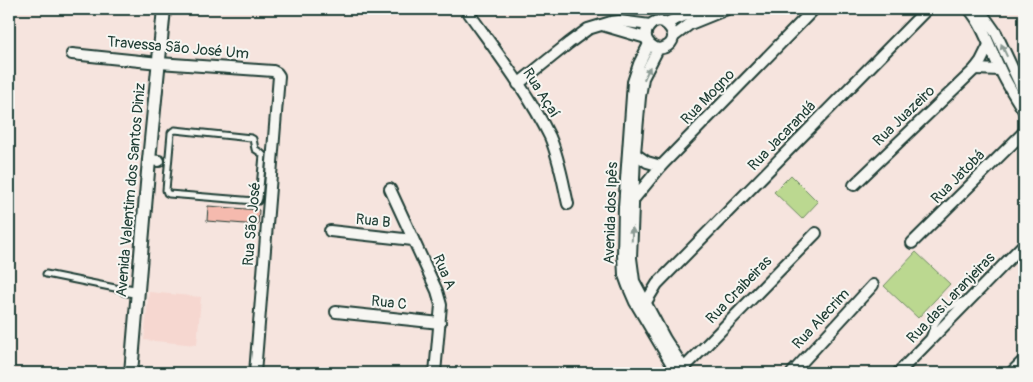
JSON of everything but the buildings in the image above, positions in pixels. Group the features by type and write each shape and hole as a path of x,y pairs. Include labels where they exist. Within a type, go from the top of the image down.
{"street":[{"name":"Avenida Valentim dos Santos Diniz","path":"131,373 132,291 158,161 159,63 164,9"},
{"name":"Rua Açaí","path":"466,9 538,115 558,158 568,204"},
{"path":"666,23 701,9"},
{"name":"Avenida dos Ipês","path":"683,371 635,302 625,280 623,255 624,206 644,78 658,49 664,49 669,46 673,36 690,24 727,9"},
{"name":"Rua Mogno","path":"624,206 633,200 661,166 814,9"},
{"name":"Rua Jacarandá","path":"646,302 657,284 927,9"},
{"path":"969,9 975,16 1000,70 1024,111"},
{"path":"980,9 996,33 1024,93"},
{"path":"518,84 588,29 601,24 619,21 650,25 660,22 670,26 673,36"},
{"path":"601,24 647,41 653,48 658,49"},
{"name":"Avenida dos Ipês","path":"650,25 646,32 647,41 633,82 631,152 634,281 683,371"},
{"name":"Rua Juazeiro","path":"854,185 975,69 989,45"},
{"name":"Travessa São José Um","path":"72,54 159,63 272,71 279,76"},
{"path":"975,69 1000,70"},
{"name":"Rua São José","path":"255,373 279,76"},
{"name":"Rua Jatobá","path":"912,242 1024,132"},
{"path":"631,152 646,162 661,166"},
{"name":"Rua A","path":"390,189 437,290 441,305 435,373"},
{"name":"Rua B","path":"330,232 413,240"},
{"name":"Rua Craibeiras","path":"683,371 816,233"},
{"name":"Rua das Laranjeiras","path":"898,373 1024,244"},
{"path":"634,281 657,284"},
{"name":"Rua Alecrim","path":"792,373 873,285"},
{"name":"Rua C","path":"336,312 440,324"},
{"path":"1011,373 1024,360"}],"lane":[{"path":"176,130 251,138 255,149 263,155 259,198 255,201 169,194 167,193 158,161 171,133 176,130"},
{"path":"46,274 132,291"}],"shaded area":[{"path":"149,292 201,297 197,345 144,340"}],"green space":[{"path":"791,175 818,202 802,219 774,192"},
{"path":"916,252 950,284 918,318 884,286"}]}
